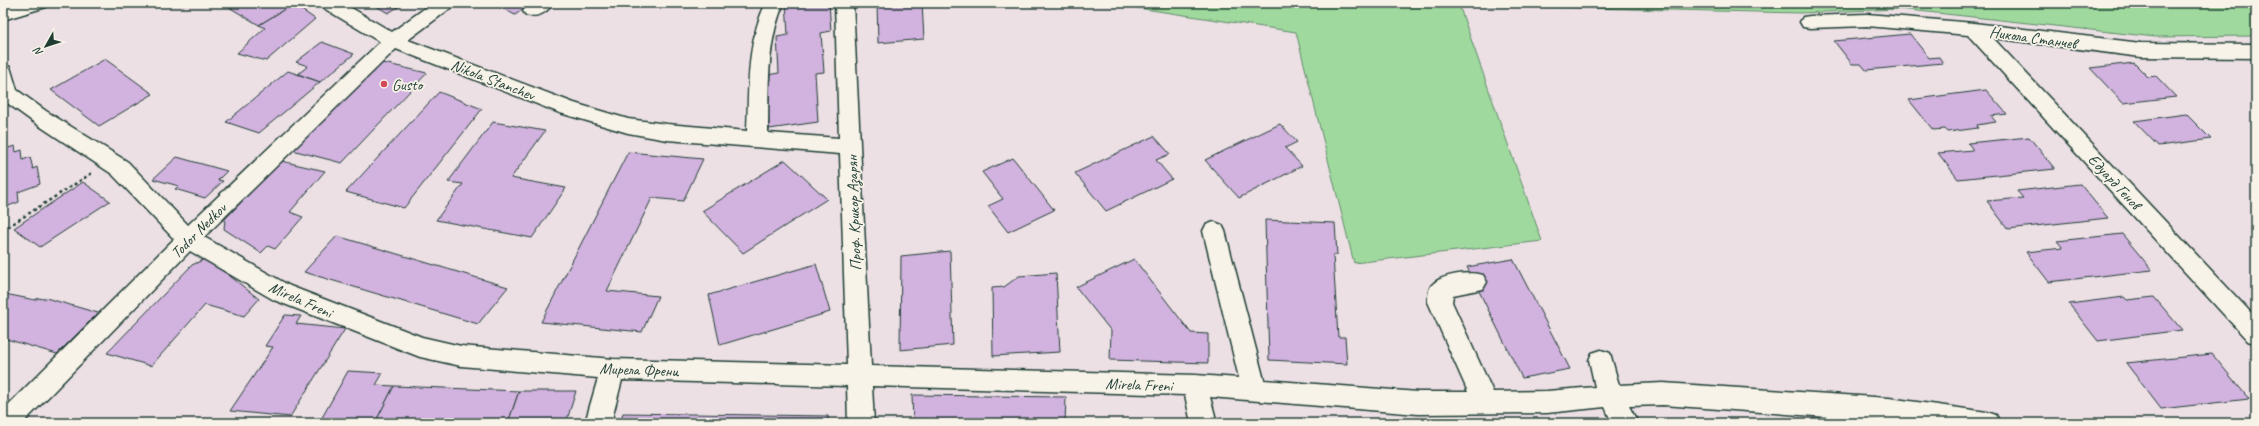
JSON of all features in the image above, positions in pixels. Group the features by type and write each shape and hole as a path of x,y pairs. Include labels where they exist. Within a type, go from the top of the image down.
{"street":[{"path":"3,14 39,3"},
{"name":"Nikola Stanchev","path":"329,3 393,41 567,108 628,126 667,132 757,138 850,147"},
{"name":"Todor Nedkov","path":"7,423 188,240 393,41 445,3"},
{"path":"757,138 763,36 768,14 775,3"},
{"name":"Проф. Крикор Азарян","path":"844,3 861,423"},
{"name":"Никола Станчев","path":"1810,22 1867,20 1974,28 2141,50 2252,55"},
{"name":"Едуард Генов","path":"1974,28 2256,334"},
{"name":"Mirela Freni","path":"3,72 8,93 38,116 120,168 188,240 282,292 420,347 461,356 613,369"},
{"path":"1214,231 1254,390"},
{"path":"1475,282 1447,287 1440,292 1440,302 1485,402"},
{"path":"1601,360 1611,396 1625,423"},
{"path":"598,423 605,404 613,369"},
{"name":"Мирела Френи","path":"613,369 859,376"},
{"name":"Mirela Freni","path":"859,376 1195,385 1418,403 1547,402 1611,396 1663,394 1889,409 1987,423"},
{"path":"1195,385 1204,423"}],"path":[{"path":"3,230 110,162"}],"green space":[{"path":"1105,3 2256,3 2256,36 2155,37 1900,9 1800,13 1459,5 1542,241 1354,263 1296,32"}],"building":[{"path":"121,3 139,3 123,9"},
{"path":"222,3 291,3 293,4 259,25"},
{"path":"371,3 405,3 388,13"},
{"path":"493,3 532,3 515,15"},
{"path":"786,3 829,3 831,31 821,33 824,72 815,73 818,122 769,129 767,75 779,73 777,37 788,35"},
{"path":"877,3 922,3 924,39 878,43"},
{"path":"293,4 315,19 266,61 237,53 265,28 259,25"},
{"path":"1910,34 1929,58 1939,57 1943,63 1866,70 1861,64 1852,64 1834,41"},
{"path":"322,42 354,54 320,82 298,74 308,66 296,62"},
{"path":"105,59 153,94 99,126 51,90"},
{"path":"379,62 427,73 342,163 292,150"},
{"path":"2134,63 2148,77 2156,76 2176,97 2123,103 2090,68"},
{"path":"288,71 320,82 259,133 226,122"},
{"path":"1986,90 2007,114 1991,116 1996,122 1977,125 1978,128 1948,132 1945,129 1933,130 1909,100"},
{"path":"439,92 482,109 404,208 346,192"},
{"path":"2186,114 2211,139 2158,146 2134,121"},
{"path":"493,122 545,131 511,178 566,188 532,238 436,220 463,184 448,182"},
{"path":"1280,124 1297,142 1285,148 1302,166 1239,198 1205,160"},
{"path":"1154,136 1170,154 1156,160 1172,179 1106,211 1075,173"},
{"path":"2029,137 2055,169 1958,179 1938,153 1973,150 1968,143"},
{"path":"6,139 8,148 15,146 16,152 22,150 23,160 30,157 33,169 37,167 40,184 18,192 19,202 3,208 3,141"},
{"path":"628,152 703,159 683,201 652,198 607,291 658,296 642,332 541,322"},
{"path":"177,157 227,171 218,180 223,181 205,198 175,189 179,186 153,179"},
{"path":"1013,158 1054,210 1008,232 988,206 1003,199 982,172"},
{"path":"785,160 827,199 743,253 702,211"},
{"path":"281,161 325,171 290,212 303,217 275,249 268,246 261,253 224,229 225,219"},
{"path":"83,182 110,201 40,247 14,228"},
{"path":"2080,184 2108,218 2008,229 1987,201 2023,198 2017,191"},
{"path":"1265,220 1335,223 1337,255 1333,255 1338,337 1345,337 1347,364 1269,360"},
{"path":"2122,234 2152,270 2049,282 2026,252 2063,248 2057,241"},
{"path":"337,236 508,287 478,324 304,272"},
{"path":"950,251 953,345 900,350 901,256"},
{"path":"207,258 259,299 244,316 205,305 151,366 107,353 192,265"},
{"path":"1134,259 1191,333 1208,334 1208,363 1110,360 1111,331 1076,287"},
{"path":"1513,259 1570,369 1522,378 1467,267"},
{"path":"816,264 830,312 720,345 709,295"},
{"path":"1056,273 1060,352 993,356 992,288 1004,287 1019,276"},
{"path":"5,294 35,300 38,298 46,298 98,313 57,354 3,338 3,296"},
{"path":"2124,297 2127,300 2154,297 2182,330 2098,341 2069,304"},
{"path":"285,315 301,316 296,324 345,329 290,417 230,411 273,347 265,346"},
{"path":"2212,354 2249,399 2161,409 2126,363"},
{"path":"348,371 383,373 376,385 394,386 375,423 319,423"},
{"path":"394,386 519,391 508,423 375,423"},
{"path":"519,391 576,391 566,423 508,423"},
{"path":"912,395 1066,397 1065,423 913,423"},
{"path":"623,413 828,416 829,423 620,423"}],"place":[{"name":"Gusto","path":"384,84"}]}
